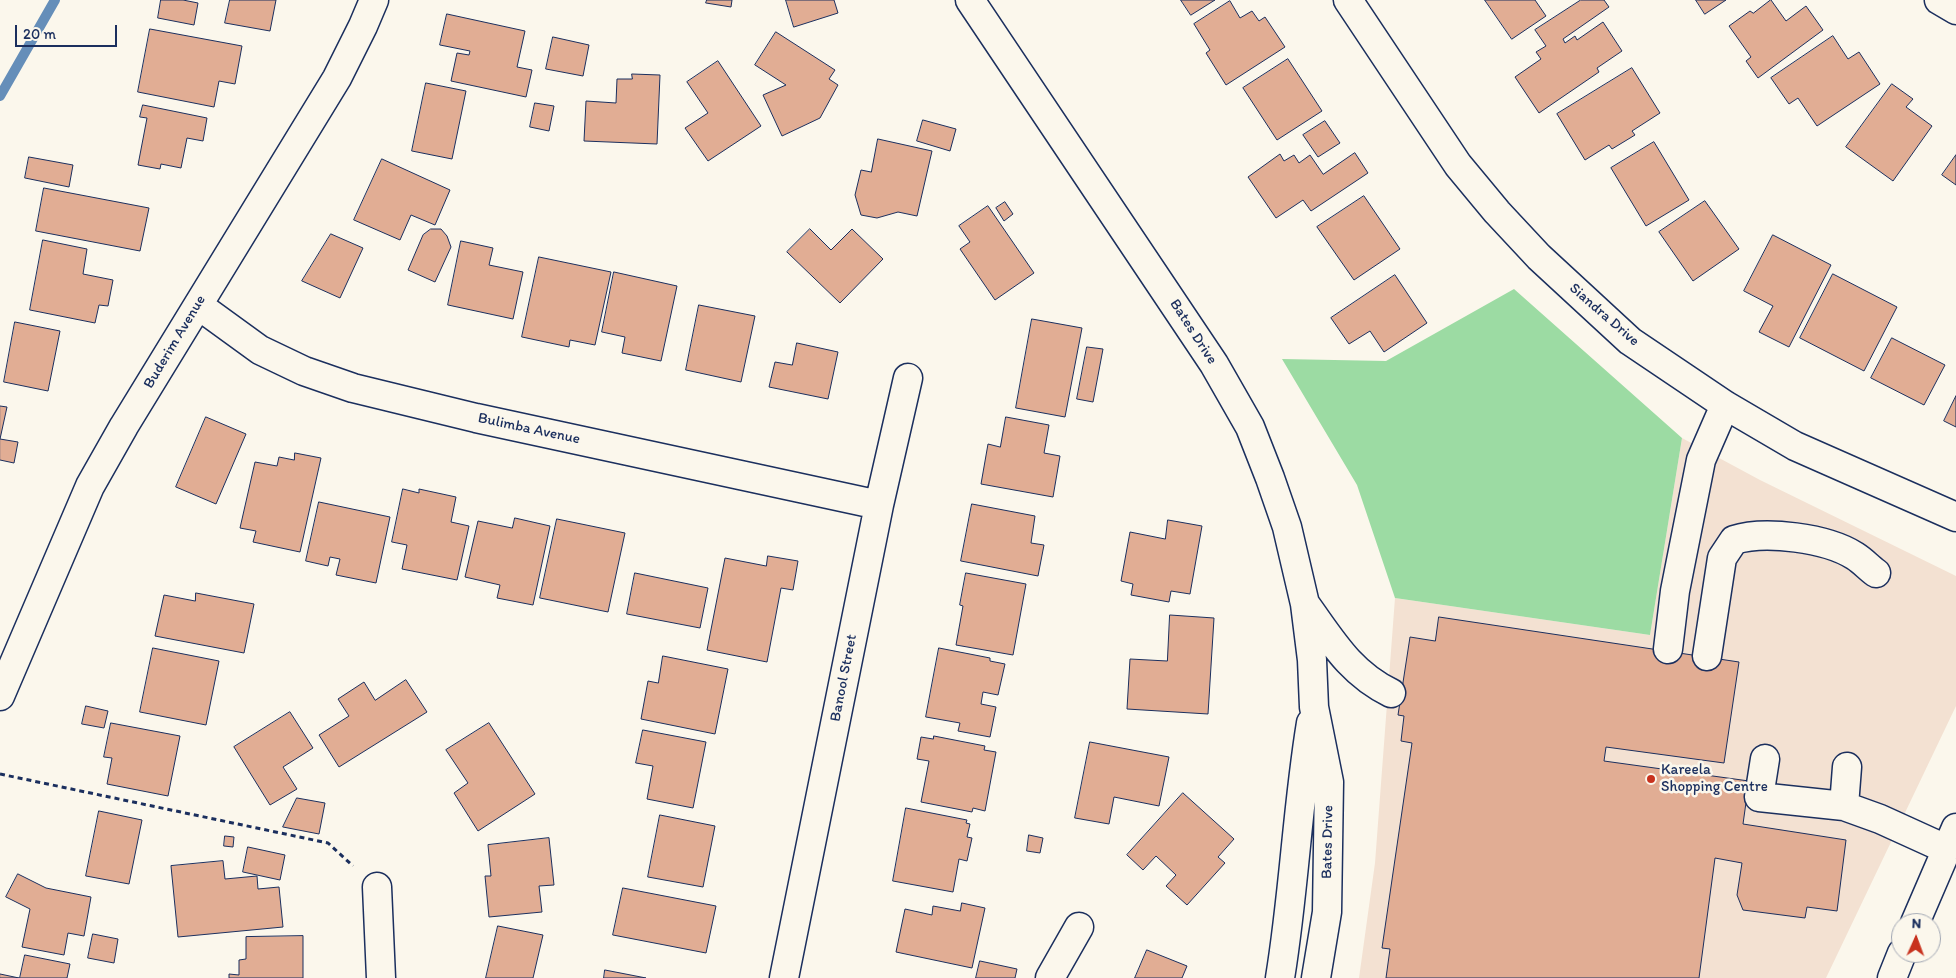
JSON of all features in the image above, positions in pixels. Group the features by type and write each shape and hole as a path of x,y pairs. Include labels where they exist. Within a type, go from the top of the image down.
{"street":[{"name":"Buderim Avenue","path":"0,696 90,486 337,78 374,0"},
{"name":"Bates Drive","path":"970,0 1214,364 1250,427 1287,527 1305,604 1312,660 1314,707 1329,782 1327,912 1316,978"},
{"name":"Siandra Drive","path":"1348,0 1458,165 1497,212 1539,257 1630,340 1725,405 1795,446 1956,517"},
{"path":"1939,0 1956,10"},
{"name":"Bulimba Avenue","path":"198,305 260,350 304,371 353,388 476,418 879,505"},
{"name":"Banool Street","path":"784,978 879,505 908,378"},
{"path":"1668,649 1675,591 1701,460 1725,405"},
{"path":"1707,656 1718,573 1722,558 1734,540 1754,535 1824,542 1855,556 1876,573"},
{"path":"1305,604 1351,666 1372,684 1391,693"},
{"name":"Bates Drive","path":"1280,978 1293,882 1303,774 1314,707"},
{"path":"1765,759 1759,797 1844,806 1951,839 1919,913"},
{"path":"1844,806 1847,768"},
{"path":"376,888 380,978"},
{"path":"1050,978 1079,927"},
{"path":"1892,978 1898,963"}],"path":[{"path":"0,774 328,843"}],"shaded area":[{"name":"Kareela Shopping Centre","path":"1682,438 1760,480 1956,576 1956,706 1826,978 1359,978 1375,863 1395,598 1650,635"}],"green space":[{"path":"1514,289 1682,438 1650,635 1395,598 1357,485 1282,359 1386,361"}],"building":[{"path":"161,0 183,0 198,3 194,25 158,18"},
{"path":"230,0 276,0 270,31 225,23"},
{"path":"707,0 732,0 731,7 706,3"},
{"path":"786,0 834,0 838,13 794,27"},
{"path":"1181,0 1215,0 1191,15"},
{"path":"1485,0 1535,0 1546,16 1512,39"},
{"path":"1581,0 1604,0 1609,7 1563,39 1565,43 1575,36 1577,40 1603,22 1622,51 1597,68 1599,72 1539,113 1515,77 1541,59 1536,52 1546,46 1535,30"},
{"path":"1696,0 1726,0 1705,14"},
{"path":"1771,0 1786,21 1806,6 1823,30 1758,78 1746,61 1751,57 1729,26 1750,11 1753,13"},
{"path":"1230,1 1240,18 1252,11 1259,21 1265,17 1285,47 1226,85 1206,53 1210,50 1194,24"},
{"path":"447,14 525,31 517,67 532,70 526,97 451,81 457,53 469,55 470,51 440,45"},
{"path":"150,29 242,46 235,84 219,81 214,107 138,92"},
{"path":"776,32 835,70 829,79 838,85 820,118 782,136 763,95 786,85 755,65"},
{"path":"1833,36 1848,59 1859,52 1880,84 1817,126 1798,98 1789,104 1771,78"},
{"path":"553,37 589,45 583,76 546,69"},
{"path":"1288,59 1322,111 1277,140 1243,88"},
{"path":"718,61 761,126 708,161 685,128 708,113 687,82"},
{"path":"1632,68 1660,113 1632,131 1635,135 1612,149 1609,145 1585,160 1557,114"},
{"path":"632,74 660,75 657,144 584,141 586,101 616,103 617,79 632,79"},
{"path":"426,83 466,91 452,159 412,151"},
{"path":"1892,84 1913,99 1906,107 1932,126 1893,181 1846,147"},
{"path":"535,103 554,106 549,131 530,127"},
{"path":"143,105 207,118 203,141 187,138 181,168 161,164 160,169 138,165 147,118 140,117"},
{"path":"923,120 956,129 950,151 917,141"},
{"path":"1325,121 1340,143 1318,157 1303,135"},
{"path":"878,139 932,151 917,216 898,212 877,218 861,215 855,195 861,170 871,172"},
{"path":"1654,142 1689,200 1646,226 1611,168"},
{"path":"1355,153 1368,173 1311,211 1303,200 1276,218 1248,177 1280,154 1284,161 1294,155 1299,163 1310,155 1323,174"},
{"path":"1956,155 1956,185 1942,175"},
{"path":"29,157 73,165 69,187 25,178"},
{"path":"382,159 450,190 435,225 411,215 400,240 354,220"},
{"path":"44,188 149,208 140,251 36,231"},
{"path":"1364,196 1400,249 1354,280 1317,227"},
{"path":"1705,201 1739,249 1693,281 1659,232"},
{"path":"1005,202 1013,214 1004,221 996,208"},
{"path":"988,206 1034,273 995,300 960,249 970,242 959,226"},
{"path":"431,229 441,229 447,236 451,247 435,282 408,270 423,235"},
{"path":"810,229 831,250 852,229 883,259 840,303 787,252"},
{"path":"331,234 363,248 340,298 302,281"},
{"path":"1773,235 1831,265 1789,347 1759,332 1773,306 1744,291"},
{"path":"43,240 87,249 83,274 113,280 108,306 99,305 95,323 30,310"},
{"path":"461,241 493,248 489,265 523,272 513,319 448,305"},
{"path":"539,257 611,272 595,345 570,340 569,347 522,337"},
{"path":"614,272 677,286 661,361 622,353 625,337 602,332"},
{"path":"1833,274 1897,307 1864,371 1800,338"},
{"path":"1395,275 1427,323 1384,352 1370,331 1349,344 1331,318"},
{"path":"699,305 755,316 741,382 686,370"},
{"path":"1032,319 1082,328 1065,417 1016,408"},
{"path":"15,322 60,331 48,391 4,382"},
{"path":"1892,338 1945,365 1924,405 1871,378"},
{"path":"797,343 838,352 828,399 769,387 775,362 792,365"},
{"path":"1087,347 1103,349 1093,402 1077,399"},
{"path":"1956,396 1956,427 1944,421"},
{"path":"0,406 7,407 0,439"},
{"path":"206,417 246,434 216,504 176,487"},
{"path":"1006,417 1049,425 1044,453 1060,456 1053,497 981,484 988,444 1000,447"},
{"path":"0,439 18,442 14,463 0,460"},
{"path":"295,453 321,458 300,552 253,542 256,531 240,528 255,462 277,466 279,457 294,460"},
{"path":"403,489 419,493 419,489 456,497 451,522 469,526 457,580 402,569 407,545 392,542"},
{"path":"319,502 390,517 376,583 336,575 340,559 330,557 328,566 306,561"},
{"path":"972,504 1035,516 1031,543 1044,545 1038,576 961,561"},
{"path":"515,518 550,526 533,605 497,598 500,585 465,577 478,521 512,528"},
{"path":"557,519 625,533 608,612 540,598"},
{"path":"1168,520 1202,526 1190,594 1171,591 1169,602 1131,595 1133,584 1121,581 1130,532 1165,539"},
{"path":"768,556 798,561 793,590 781,588 767,662 707,650 725,558 766,566"},
{"path":"635,573 708,588 700,628 627,614"},
{"path":"966,573 1026,584 1013,655 956,645 963,606 960,605"},
{"path":"196,593 254,604 244,653 155,636 164,595 195,601"},
{"path":"1170,615 1214,618 1208,714 1127,709 1130,659 1167,661"},
{"path":"1439,617 1739,662 1724,763 1606,747 1604,761 1749,781 1743,824 1846,840 1837,911 1807,907 1805,918 1743,910 1737,895 1742,863 1715,858 1699,978 1386,978 1390,949 1382,948 1412,743 1401,741 1404,716 1398,715 1410,637 1435,641"},
{"path":"153,648 219,661 206,725 140,712"},
{"path":"939,648 990,658 990,661 1005,664 998,695 983,692 981,704 996,707 990,737 958,731 960,723 926,717"},
{"path":"663,656 728,669 715,734 641,719 648,681 658,683"},
{"path":"406,680 427,712 339,767 319,735 349,716 338,699 364,682 375,700"},
{"path":"86,706 108,711 104,728 82,724"},
{"path":"290,712 313,748 283,767 297,789 270,805 234,747"},
{"path":"111,723 180,736 168,796 107,784 112,758 104,757"},
{"path":"489,723 535,794 478,831 454,793 468,783 446,750"},
{"path":"643,730 706,742 693,808 647,799 653,766 636,763"},
{"path":"934,736 985,746 984,750 996,752 985,811 973,808 972,812 921,802 929,761 917,759 921,737 933,739"},
{"path":"1090,742 1169,757 1159,806 1114,797 1109,824 1075,818"},
{"path":"1183,793 1234,839 1218,857 1225,863 1187,905 1166,886 1176,875 1156,856 1143,870 1127,855"},
{"path":"297,798 325,803 319,834 283,827"},
{"path":"906,808 967,820 966,823 970,824 967,837 972,838 967,861 959,859 953,892 893,881"},
{"path":"99,811 142,820 129,884 86,876"},
{"path":"660,815 715,826 703,887 648,877"},
{"path":"1029,835 1043,838 1040,853 1027,851"},
{"path":"225,836 234,837 233,847 224,846"},
{"path":"549,838 554,885 539,886 542,912 489,917 485,876 491,876 488,845"},
{"path":"248,847 285,855 280,880 243,872"},
{"path":"223,861 225,879 257,876 258,889 279,887 283,927 178,937 171,866"},
{"path":"18,874 46,888 91,897 84,936 68,933 64,955 22,947 30,909 6,897"},
{"path":"623,888 716,906 706,953 613,935"},
{"path":"962,903 985,908 972,968 896,952 905,909 932,915 933,906 960,911"},
{"path":"498,926 543,935 533,978 486,978"},
{"path":"93,934 118,939 114,963 88,958"},
{"path":"303,936 303,978 229,978 229,974 239,975 239,960 246,959 246,937"},
{"path":"1147,950 1187,966 1182,978 1135,978"},
{"path":"25,955 70,964 67,978 20,978"},
{"path":"980,961 1017,969 1015,978 976,978"},
{"path":"605,970 646,978 604,978"},
{"path":"0,974 19,978 0,978"}],"waterway":[{"path":"0,96 55,0"}],"place":[{"name":"Kareela Shopping Centre","path":"1651,779"}]}
